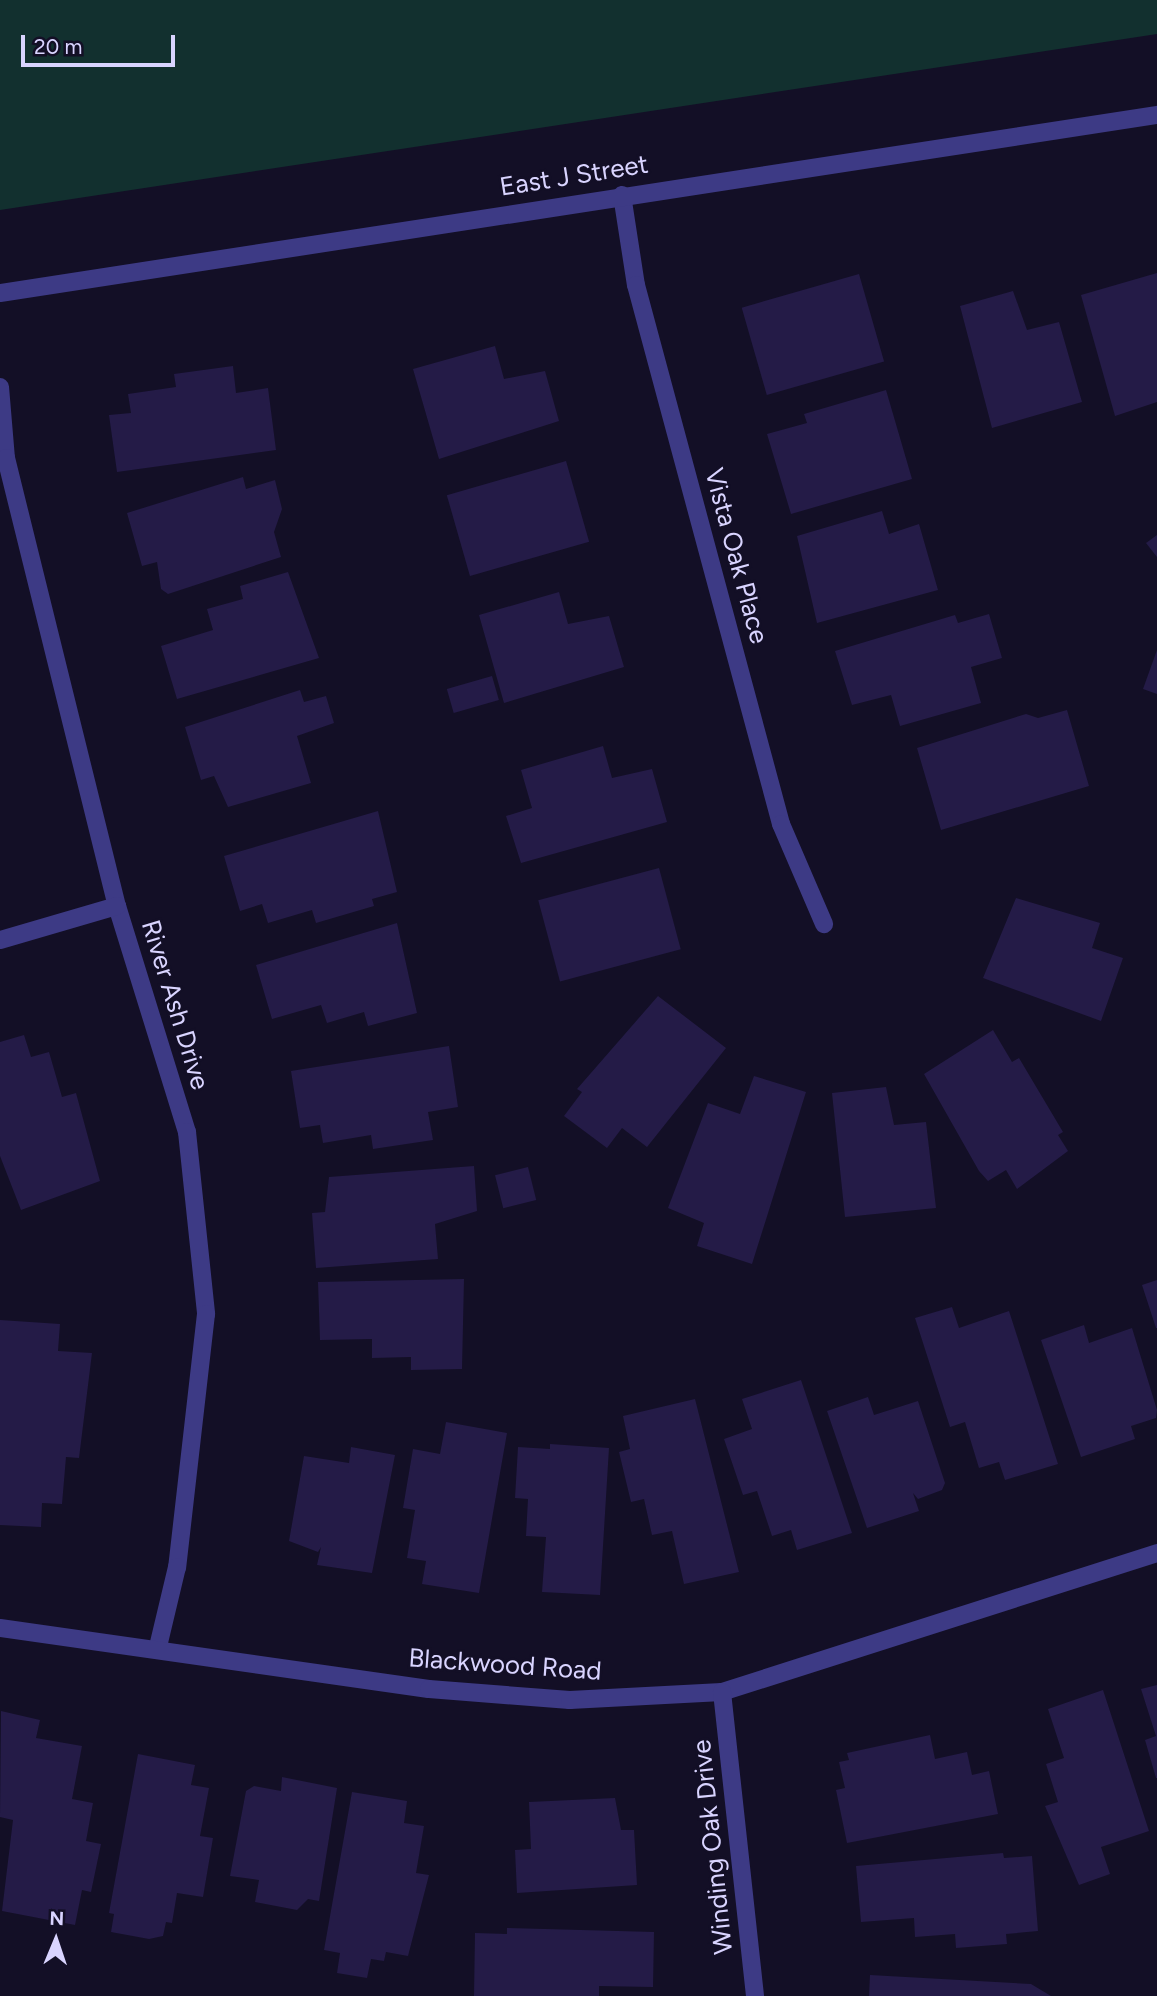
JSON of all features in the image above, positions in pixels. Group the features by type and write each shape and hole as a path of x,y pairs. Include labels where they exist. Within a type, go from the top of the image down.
{"street":[{"name":"East J Street","path":"0,293 622,195 1157,115"},
{"name":"Vista Oak Place","path":"622,195 636,285 781,824 824,924"},
{"name":"River Ash Drive","path":"0,387 6,458 117,906 187,1132 206,1289 177,1566 158,1647"},
{"path":"0,940 117,906"},
{"name":"Blackwood Road","path":"0,1629 158,1647 455,1692 570,1700 722,1692 1157,1553"},
{"name":"Winding Oak Drive","path":"722,1692 755,1996"}],"green space":[{"path":"0,0 1157,0 1157,34 0,210"}],"building":[{"path":"1157,273 1157,402 1115,416 1081,295"},
{"path":"859,274 884,361 767,395 742,308"},
{"path":"1013,291 1027,330 1059,322 1082,402 992,428 960,306"},
{"path":"495,346 504,379 545,371 559,421 439,459 413,369"},
{"path":"233,366 236,393 268,388 276,450 117,472 109,415 131,413 128,394 176,387 174,374"},
{"path":"886,390 912,479 791,514 767,434 807,423 804,414"},
{"path":"566,461 589,542 470,576 447,495"},
{"path":"243,477 246,489 275,480 282,509 274,532 281,557 168,594 161,589 157,562 142,566 127,513"},
{"path":"882,511 889,534 919,524 938,590 817,623 797,536"},
{"path":"1157,535 1157,557 1146,543"},
{"path":"288,572 319,658 177,699 161,646 213,630 207,609 243,599 240,586"},
{"path":"559,592 568,624 609,616 624,667 504,703 479,615"},
{"path":"989,614 1002,658 971,667 981,703 900,726 891,695 852,705 835,651 955,615 958,623"},
{"path":"1157,650 1157,694 1143,689"},
{"path":"492,676 499,700 454,713 447,689"},
{"path":"300,690 304,702 326,696 334,723 297,736 311,783 228,807 214,776 201,780 185,727"},
{"path":"1067,710 1089,786 941,830 917,748 1026,714 1038,718"},
{"path":"603,746 612,778 652,769 667,822 521,863 506,816 532,808 521,770"},
{"path":"378,811 397,892 372,899 374,906 316,923 312,910 268,923 262,904 240,911 224,856"},
{"path":"659,868 681,949 560,981 538,900"},
{"path":"1016,898 1100,923 1092,948 1123,958 1101,1021 983,978"},
{"path":"397,923 417,1013 368,1026 364,1012 327,1023 321,1005 272,1019 256,965"},
{"path":"658,996 726,1048 647,1147 622,1128 607,1148 564,1116 582,1092 577,1089"},
{"path":"993,1030 1012,1062 1019,1058 1063,1132 1058,1135 1068,1151 1017,1189 1006,1170 988,1181 979,1171 924,1074"},
{"path":"24,1035 31,1057 49,1052 62,1097 76,1093 100,1181 21,1210 0,1156 0,1042"},
{"path":"449,1046 458,1107 428,1112 433,1140 373,1149 371,1135 323,1143 320,1125 300,1128 291,1071"},
{"path":"754,1076 806,1092 752,1264 697,1246 704,1223 668,1208 708,1103 740,1114"},
{"path":"886,1087 894,1125 926,1122 936,1208 845,1217 832,1093"},
{"path":"474,1166 477,1211 435,1224 438,1259 316,1268 312,1213 325,1212 329,1177"},
{"path":"528,1167 536,1200 503,1208 495,1175"},
{"path":"464,1279 462,1369 411,1370 411,1357 372,1358 372,1339 320,1340 318,1282"},
{"path":"1157,1280 1157,1328 1156,1328 1142,1285"},
{"path":"952,1307 959,1328 1009,1311 1058,1464 1005,1480 999,1462 979,1468 965,1422 950,1427 915,1318"},
{"path":"0,1320 60,1324 58,1351 92,1353 79,1458 66,1457 62,1504 42,1503 41,1527 0,1525"},
{"path":"1084,1325 1089,1343 1132,1328 1157,1410 1156,1418 1131,1426 1135,1439 1081,1457 1041,1340"},
{"path":"801,1380 852,1533 797,1550 791,1530 772,1536 757,1491 743,1495 724,1439 752,1429 742,1399"},
{"path":"868,1397 874,1415 918,1401 945,1483 942,1490 918,1499 913,1493 919,1511 867,1528 827,1411"},
{"path":"695,1399 739,1572 684,1584 672,1531 652,1535 644,1499 631,1502 619,1452 630,1449 623,1416"},
{"path":"446,1422 507,1433 479,1593 422,1584 426,1561 407,1558 415,1510 403,1508 413,1449 440,1454"},
{"path":"550,1444 609,1448 600,1595 542,1592 546,1537 526,1536 528,1499 515,1498 518,1447 550,1449"},
{"path":"351,1447 395,1455 372,1573 317,1565 321,1547 318,1552 289,1541 304,1456 349,1463"},
{"path":"1157,1685 1156,1778 1145,1740 1156,1736 1141,1689"},
{"path":"1103,1690 1149,1831 1101,1847 1110,1874 1079,1885 1045,1806 1058,1802 1046,1764 1064,1758 1048,1709"},
{"path":"1,1711 40,1720 36,1738 82,1746 72,1799 93,1803 86,1841 101,1844 91,1892 82,1890 75,1925 2,1911 13,1820 0,1817"},
{"path":"930,1735 935,1759 967,1752 972,1775 989,1771 998,1814 847,1843 836,1790 845,1788 839,1762 849,1760 847,1753"},
{"path":"138,1754 195,1765 191,1785 209,1788 200,1836 213,1838 203,1897 177,1893 172,1923 166,1922 163,1936 149,1939 111,1932 114,1914 109,1913"},
{"path":"282,1777 337,1788 319,1901 308,1899 297,1910 255,1902 259,1880 230,1876 246,1791 254,1786 281,1791"},
{"path":"352,1792 407,1801 404,1823 424,1826 416,1873 429,1875 408,1956 386,1952 384,1961 371,1959 367,1978 337,1973 340,1953 324,1950"},
{"path":"615,1798 621,1830 634,1830 637,1885 517,1893 515,1850 531,1849 529,1802"},
{"path":"1003,1853 1004,1858 1032,1856 1038,1931 1006,1934 1007,1944 956,1948 955,1934 915,1937 914,1918 861,1922 856,1866"},
{"path":"507,1928 654,1932 653,1987 599,1986 599,1996 474,1996 475,1933 507,1934"},
{"path":"870,1975 1031,1984 1051,1996 869,1996"}]}
